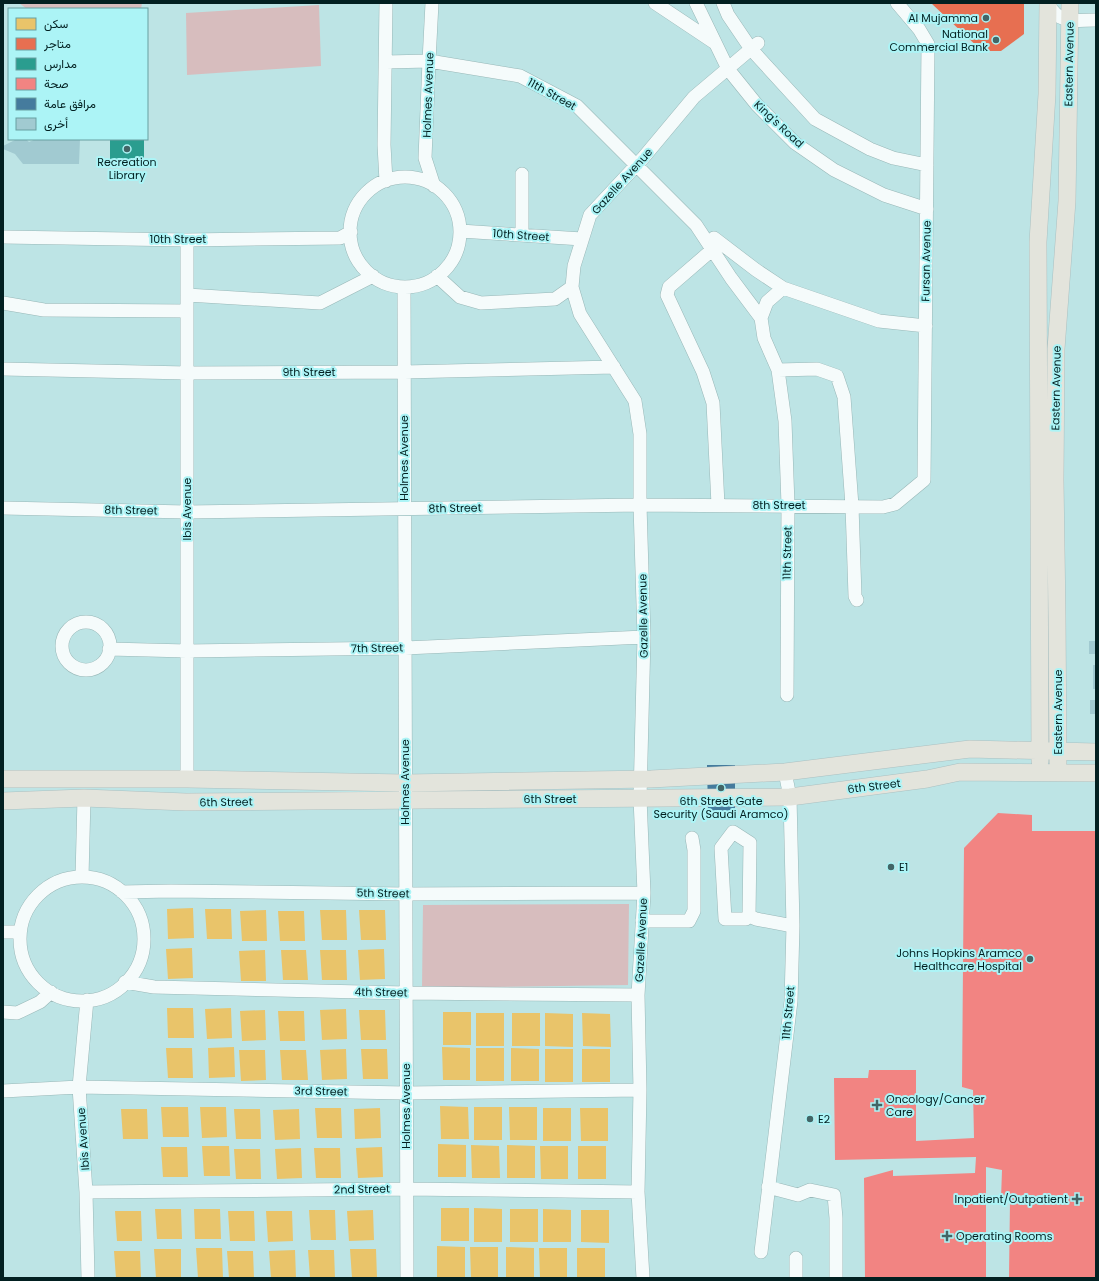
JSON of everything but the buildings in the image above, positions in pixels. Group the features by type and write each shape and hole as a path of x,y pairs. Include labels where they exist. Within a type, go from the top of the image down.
{"main road":[{"name":"Eastern Avenue","path":"1040,772 1038,248 1047,94 1048,4"},
{"name":"Eastern Avenue","path":"1058,773 1055,480 1056,349 1067,201 1070,11"},
{"name":"6th Street","path":"3,779 187,779 405,783 640,779 785,772 970,749 1096,752"},
{"name":"6th Street","path":"3,801 84,798 186,802 790,797 927,779 960,772 1096,773"}],"street":[{"path":"386,3 384,145 386,181"},
{"name":"Holmes Avenue","path":"432,3 428,61 425,158 434,186"},
{"path":"655,3 715,44"},
{"name":"King's Road","path":"696,3 728,69 757,105 796,142 834,170 884,195 927,209"},
{"path":"723,3 728,15 815,118 870,149 893,158 927,165"},
{"name":"Fursan Avenue","path":"883,506 895,504 924,480 928,44 920,29 897,3"},
{"path":"1048,4 1053,12 1059,17 1070,11 1096,20"},
{"name":"Gazelle Avenue","path":"643,1278 638,1192 640,1090 638,995 644,893 640,798 644,637 640,506 640,434 635,401 580,314 572,287 574,266 590,215 694,98 754,46"},
{"name":"11th Street","path":"386,62 428,61 520,76 577,106 716,246 783,288 879,321 926,326"},
{"path":"522,174 522,235"},
{"path":"397,178 414,178 434,186 444,193 454,207 457,215 460,231 459,241 454,257 437,276 422,284 404,287 388,284 373,276 361,264 352,245 351,232 353,215 361,200 373,188 386,181 397,178"},
{"name":"10th Street","path":"460,231 582,239"},
{"name":"10th Street","path":"3,237 187,240 340,238 351,232"},
{"name":"Ibis Avenue","path":"187,240 187,779"},
{"path":"716,246 669,287 667,295 703,372 713,403 718,505"},
{"name":"11th Street","path":"716,246 731,278 760,318 764,338 778,370 785,421 788,505 787,695"},
{"path":"187,295 320,303 373,276"},
{"path":"437,276 460,297 481,303 555,299 572,287"},
{"name":"Holmes Avenue","path":"404,287 407,1278"},
{"path":"760,318 766,302 783,288"},
{"path":"3,304 44,310 187,311"},
{"name":"9th Street","path":"3,369 187,373 404,372 614,367"},
{"path":"778,370 817,369 838,376 844,397 852,506 855,596 857,600"},
{"name":"8th Street","path":"3,508 187,512 718,505 883,506"},
{"name":"7th Street","path":"109,649 187,651 405,648 644,637"},
{"name":"11th Street","path":"761,1252 791,1001 793,926 790,797 785,772"},
{"path":"82,877 84,798"},
{"path":"733,832 750,843 749,916 746,919 725,919 721,848 733,832"},
{"path":"642,921 689,921 694,911 694,850 692,838"},
{"path":"82,877 101,880 122,892 136,910 141,924 143,939 138,962 131,975 125,982 110,994 101,998 72,1000 63,998 51,992 38,982 26,965 21,948 20,932 27,910 38,895 45,888 63,880 82,877"},
{"name":"5th Street","path":"122,892 171,891 405,894 644,893"},
{"path":"749,916 756,919 793,926"},
{"path":"3,932 20,932"},
{"name":"4th Street","path":"125,982 154,987 406,993 638,995"},
{"path":"3,1012 17,1013 40,1002 51,992"},
{"name":"Ibis Avenue","path":"87,1000 80,1087 86,1192 88,1278"},
{"name":"3rd Street","path":"3,1091 80,1087 406,1093 640,1090"},
{"path":"768,1187 798,1195 810,1190 834,1195 836,1218 836,1278"},
{"name":"2nd Street","path":"86,1192 406,1189 638,1192"},
{"path":"796,1258 796,1278"}],"shaded area":[{"path":"19,3 142,3 141,8 26,8"},
{"path":"319,5 321,66 187,75 186,13"},
{"path":"629,904 628,985 422,988 423,905"}],"place":[{"name":"Al Mujamma","path":"986,18"},
{"name":"National Commercial Bank","path":"996,40"},
{"name":"Recreation Library","path":"127,149"},
{"name":"6th Street Gate Security (Saudi Aramco)","path":"721,788"},
{"name":"E1","path":"891,867"},
{"name":"Johns Hopkins Aramco Healthcare Hospital","path":"1030,959"},
{"name":"Oncology/Cancer Care","path":"877,1105"},
{"name":"E2","path":"810,1119"},
{"name":"Inpatient/Outpatient","path":"1077,1199"},
{"name":"Operating Rooms","path":"947,1236"}]}
